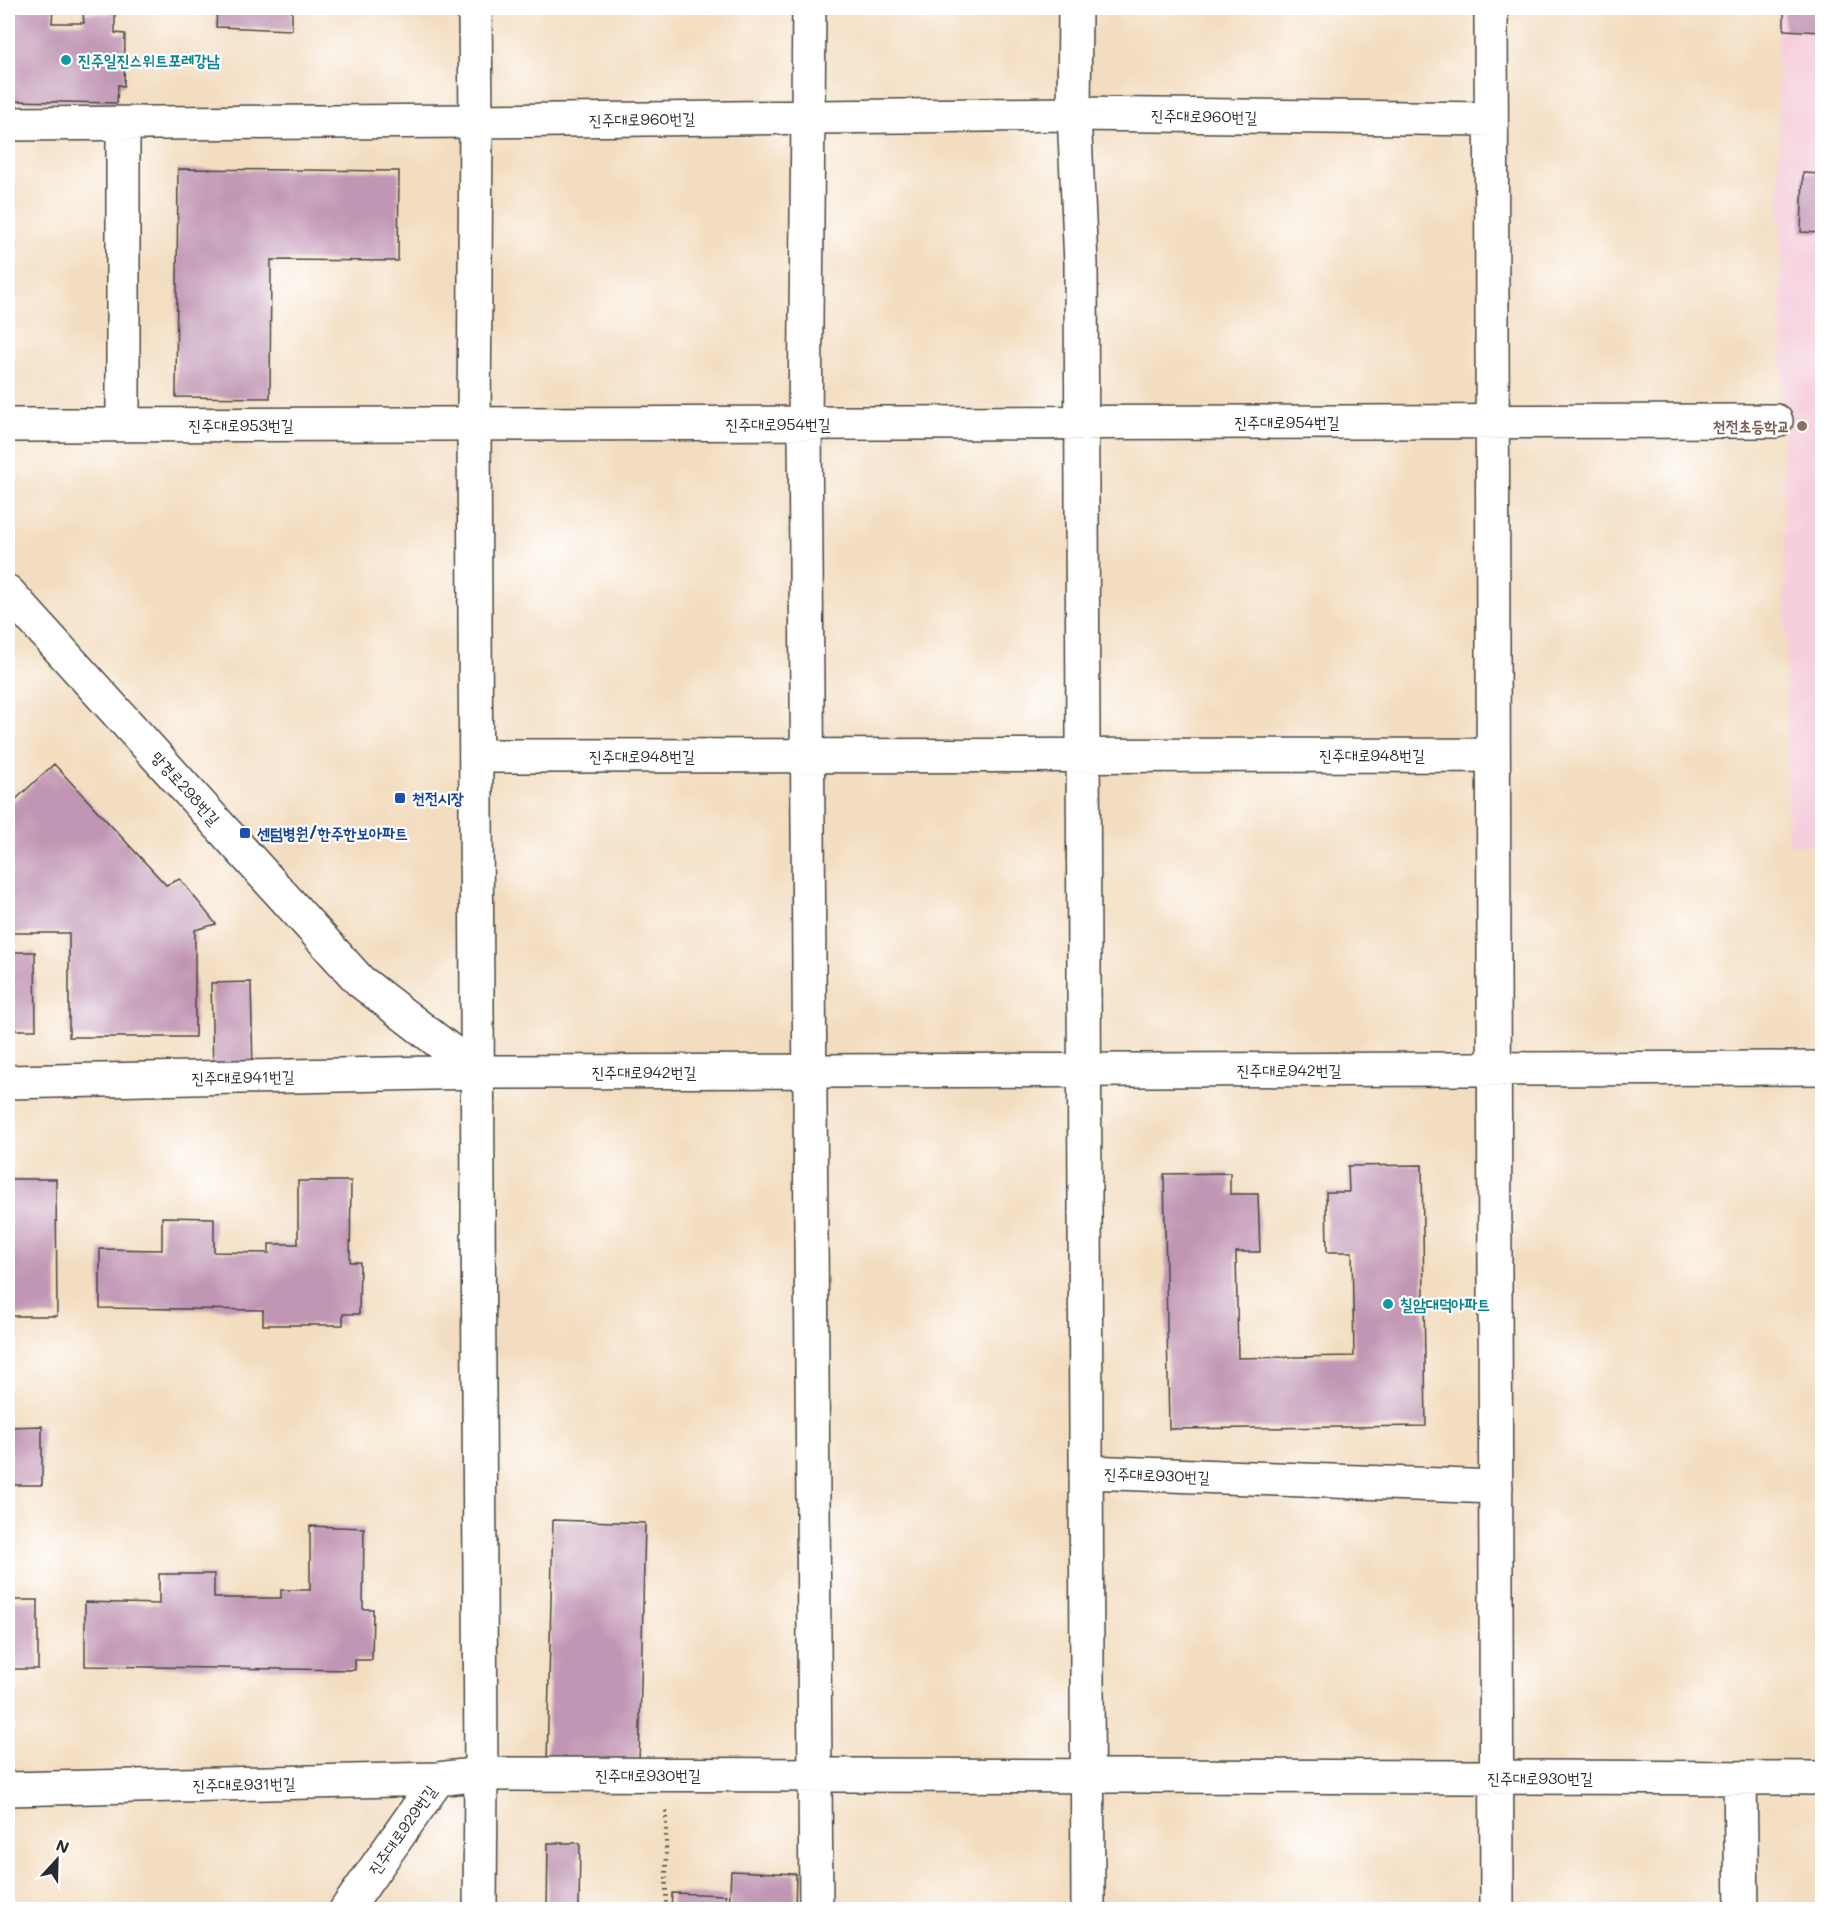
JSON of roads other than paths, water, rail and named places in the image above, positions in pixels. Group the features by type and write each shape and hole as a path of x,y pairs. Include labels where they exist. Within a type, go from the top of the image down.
{"street":[{"path":"475,8 474,425 480,1910"},
{"path":"809,8 805,424 816,1910"},
{"path":"1075,8 1074,114 1081,263 1086,1472"},
{"path":"1491,8 1497,1910"},
{"name":"진주대로960번길","path":"8,124 476,122 1074,114 1491,120"},
{"path":"123,124 123,425"},
{"name":"진주대로954번길","path":"474,425 1776,421"},
{"name":"진주대로953번길","path":"8,425 474,425"},
{"name":"망경로298번길","path":"8,592 360,981 478,1072"},
{"name":"진주대로948번길","path":"476,756 1493,755"},
{"name":"진주대로942번길","path":"478,1072 1822,1068"},
{"name":"진주대로941번길","path":"8,1082 478,1072"},
{"name":"진주대로930번길","path":"1088,1910 1086,1472 1496,1487"},
{"name":"진주대로930번길","path":"481,1774 1822,1778"},
{"name":"진주대로931번길","path":"8,1789 438,1779 481,1774"},
{"path":"1740,1778 1742,1910"},
{"name":"진주대로929번길","path":"346,1910 438,1779"}],"place":[{"name":"진주일진스위트포레강남","path":"66,60"},
{"name":"천전초등학교","path":"1802,426"},
{"name":"천전시장","path":"400,798"},
{"name":"센텀병원/한주한보아파트","path":"245,833"},
{"name":"칠암대덕아파트","path":"1388,1304"}]}
